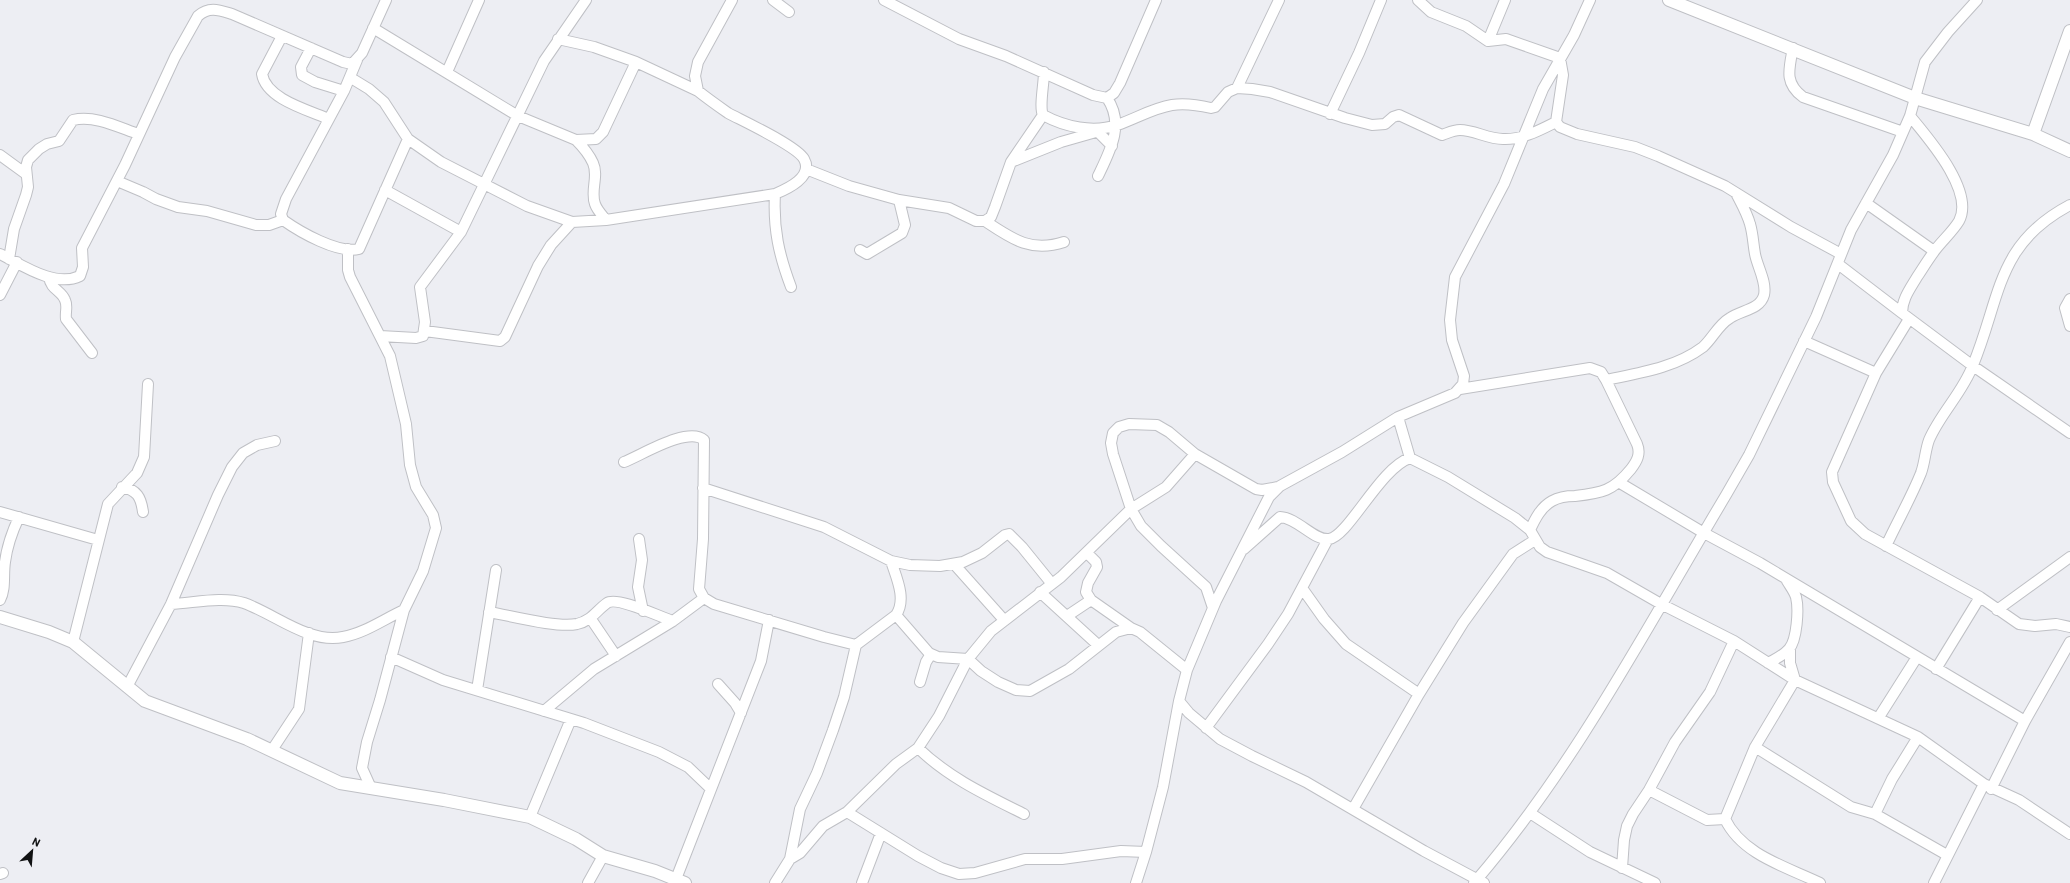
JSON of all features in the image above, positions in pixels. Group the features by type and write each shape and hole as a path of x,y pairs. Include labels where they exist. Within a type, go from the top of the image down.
{"street":[{"path":"386,0 357,60 351,78 286,199 281,214 283,220 311,237 348,249 359,249 408,139"},
{"path":"447,72 479,0"},
{"path":"380,336 416,338 423,336 425,331 420,287 461,232 544,61 586,0"},
{"path":"698,91 695,76 698,62 732,0"},
{"path":"773,0 789,12"},
{"path":"884,0 959,39 1044,72 1093,95 1108,98"},
{"path":"1108,98 1114,93 1120,83 1156,0"},
{"path":"1238,88 1279,0"},
{"path":"1330,114 1359,53 1381,0"},
{"path":"1418,0 1431,12 1466,26 1488,41 1506,40 1560,58"},
{"path":"1488,41 1505,0"},
{"path":"1460,389 1463,384 1464,376 1452,340 1450,320 1455,277 1504,184 1543,89 1574,35 1590,0"},
{"path":"1669,0 1793,48 1915,98 2033,134 2070,151"},
{"path":"1179,701 1189,713 1220,739 1306,782 1478,881 1530,813 1580,740 1749,455 1825,299 1851,230 1866,202 1884,174 1903,132 1910,116 1925,62 1932,50 1977,0"},
{"path":"9,259 49,277 70,280 80,276 83,272 82,248 117,181 178,50 198,16 204,11 219,10 343,62 352,64 357,60"},
{"path":"373,28 518,116 576,140 588,153 594,164 596,176 594,200 597,209 606,220"},
{"path":"2033,134 2070,31"},
{"path":"282,36 262,74 267,88 277,96 329,119"},
{"path":"351,78 370,89 384,102 408,139 441,162 545,214 572,222 606,220 774,194 791,188 806,170 805,160 800,154 727,112 698,91 636,62 594,47 558,39"},
{"path":"310,48 301,67 302,75 315,82 344,91"},
{"path":"1793,48 1790,82 1793,90 1803,97 1903,132"},
{"path":"1560,58 1563,75 1556,122 1560,127 1577,134 1634,147 1725,186 1839,259 1906,316 1973,366 2070,433"},
{"path":"576,140 596,139 603,132 636,62"},
{"path":"1043,115 1041,111 1044,72"},
{"path":"1011,162 1061,142 1096,130 1116,126 1170,106 1184,104 1215,107 1228,92 1238,88 1270,92 1330,114 1380,125 1385,124 1396,115 1399,115 1442,135 1450,131 1460,130 1501,139 1524,136 1556,122"},
{"path":"1098,176 1112,146 1116,126 1116,113 1108,98"},
{"path":"1043,115 1080,128 1096,130 1112,146"},
{"path":"985,221 991,216 995,207 1011,162 1043,115"},
{"path":"1910,116 1936,148 1952,175 1960,195 1963,210 1959,222 1934,251 1905,296 1902,305 1906,316 1876,373 1832,472 1833,482 1851,521 1865,534 1980,597 2019,624 2035,626 2056,624 2070,627"},
{"path":"0,295 9,259 14,229 28,187 26,166 31,155 47,144 60,141 74,120 97,120 138,134"},
{"path":"1529,124 1544,128"},
{"path":"0,155 26,174"},
{"path":"806,170 849,186 899,200 949,208 976,221 985,221 1014,240 1028,245 1042,247 1064,242"},
{"path":"117,181 156,199 178,207 207,212 256,225 269,226 283,220"},
{"path":"385,190 461,232"},
{"path":"1606,380 1649,371 1687,357 1706,344 1722,323 1738,312 1750,309 1760,303 1764,296 1764,285 1755,254 1750,223 1736,193"},
{"path":"774,194 774,228 782,264 791,287"},
{"path":"860,250 867,254 902,233 905,225 899,200"},
{"path":"1866,202 1934,251"},
{"path":"1886,546 1921,472 1929,441 1973,366 2006,269 2012,256 2036,228 2057,212 2070,205"},
{"path":"425,331 500,341 505,337 538,266 551,245 572,222"},
{"path":"348,249 348,270 350,277 390,356 406,424 410,465 416,487 433,515 436,528 423,571 404,610 363,759 362,768 365,777 372,788"},
{"path":"49,277 51,286 65,299 67,306 66,319 81,336 92,353"},
{"path":"2070,299 2065,308 2070,326"},
{"path":"1804,340 1876,373"},
{"path":"1213,608 1206,588 1141,526 1131,509 1111,443 1113,433 1119,427 1144,423 1157,425 1169,432 1195,454 1256,489 1270,489 1280,486 1342,452 1398,417 1460,389 1590,368 1601,372 1639,450 1638,457 1620,483 1601,492 1563,497 1551,501 1541,510 1530,530"},
{"path":"73,642 108,504 137,472 144,457 148,384"},
{"path":"1398,417 1410,458"},
{"path":"624,462 670,441 695,435 700,437 706,444 703,488 703,539 699,589 704,598 714,604 856,645"},
{"path":"127,687 171,604 218,495 232,467 243,452 257,445 274,441"},
{"path":"790,859 800,853 823,826 847,812 896,764 918,748 936,721 968,659 991,631 1052,584 1087,553 1109,529 1131,509 1166,487 1195,454"},
{"path":"1206,728 1268,644 1288,614 1328,539 1339,533 1389,471 1401,461 1410,458 1448,477 1496,505 1530,530 1535,540 1547,552 1607,573 1661,604 1734,641 1795,680 1918,736 1987,787 2019,800 2070,834"},
{"path":"1620,483 2025,721"},
{"path":"1136,883 1146,852 1163,787 1179,701 1187,670 1213,608 1243,550 1260,510 1269,496 1280,486"},
{"path":"122,487 131,489 138,494 143,512"},
{"path":"703,488 824,527 891,561 910,564 954,564 963,562 982,553 1005,535 1009,534 1022,547 1052,584"},
{"path":"0,512 98,540"},
{"path":"0,600 4,590 3,578 9,542 19,517"},
{"path":"1243,550 1280,517 1288,517 1321,538 1328,539"},
{"path":"639,539 642,560 638,587 643,611"},
{"path":"1353,809 1379,767 1419,694 1463,623 1502,567 1513,554 1535,540"},
{"path":"1087,553 1096,562 1097,567 1086,588 1091,600 1131,628 1140,632 1187,670"},
{"path":"1997,610 2070,557"},
{"path":"775,883 790,859 800,809 817,773 833,730 844,697 856,645 896,615 900,609 902,602 891,561"},
{"path":"954,564 1004,620"},
{"path":"477,690 496,570"},
{"path":"1786,580 1796,599 1796,626 1790,648 1790,663 1795,680 1755,747 1725,819 1730,830 1765,858 1820,883"},
{"path":"1302,588 1324,618 1346,644 1419,694"},
{"path":"1040,592 1098,645"},
{"path":"1936,669 1980,597"},
{"path":"544,711 594,669 673,621 704,598"},
{"path":"171,604 225,600 243,603 309,633 325,638 343,637 360,632 404,610"},
{"path":"1067,616 1091,600"},
{"path":"489,612 562,624 577,624 590,619 607,603 613,601 673,621"},
{"path":"896,615 931,654 938,657 968,659 981,671 998,682 1016,690 1030,691 1069,669 1116,632 1131,628"},
{"path":"0,617 49,632 73,642 145,701 212,725 272,750 306,768 340,783 444,800 530,817 576,839 602,856 680,881 711,789 761,661 769,620"},
{"path":"590,619 616,656"},
{"path":"272,750 299,709 309,633"},
{"path":"1622,868 1624,840 1627,826 1649,790 1675,742 1710,692 1734,641"},
{"path":"1934,883 1947,855 2070,642"},
{"path":"1768,663 1783,655 1790,648"},
{"path":"920,682 926,662 931,654"},
{"path":"1879,717 1917,657"},
{"path":"391,658 443,680 572,719 626,739 688,766 711,789"},
{"path":"718,684 735,703 741,713"},
{"path":"530,817 572,719"},
{"path":"1875,814 1892,780 1918,736"},
{"path":"1755,747 1851,807 1875,814 1947,855"},
{"path":"918,748 932,762 956,778 1024,814"},
{"path":"1649,790 1706,820 1725,819"},
{"path":"847,812 918,856 941,868 958,874 975,873 1025,859 1062,859 1122,851 1146,852"},
{"path":"1530,813 1590,852 1655,883"},
{"path":"862,883 882,833"},
{"path":"588,883 602,856"}]}
